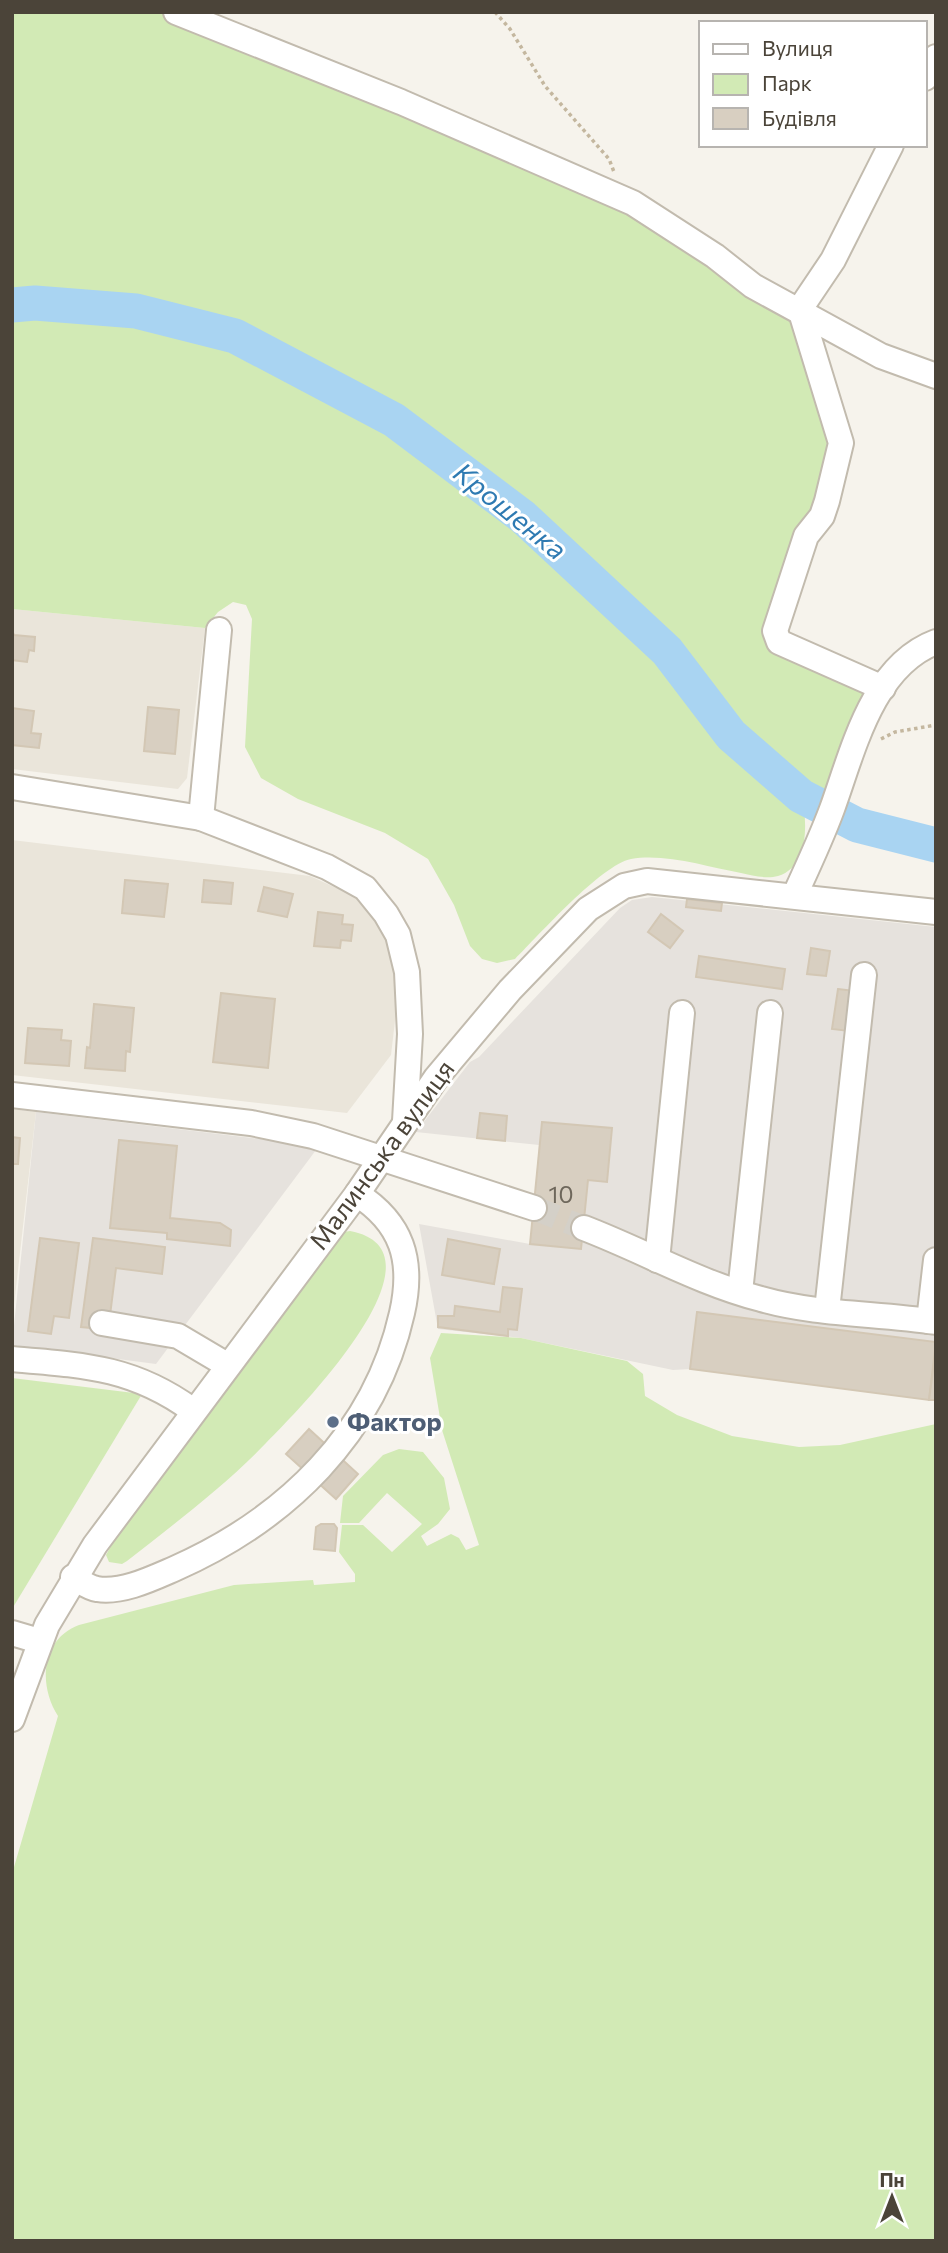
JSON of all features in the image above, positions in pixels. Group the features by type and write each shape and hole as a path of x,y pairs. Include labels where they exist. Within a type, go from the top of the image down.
{"street":[{"path":"183,14 401,102 633,203 715,256 753,286 800,309 881,356 936,376"},
{"path":"927,74 936,57"},
{"path":"800,309 833,260 890,147"},
{"path":"800,309 841,443 840,460 825,509 806,536 775,631 779,642 883,688"},
{"path":"201,818 219,630"},
{"path":"796,893 860,731 883,688 916,650 936,642"},
{"path":"12,787 201,818 327,867 365,888 386,914 398,935 407,972 410,998 405,1122"},
{"name":"Малинська вулиця","path":"12,1719 39,1641 74,1577 192,1410 357,1194 436,1078 510,990 568,928 609,893 624,886 661,882 796,893 936,912"},
{"path":"827,1310 864,975"},
{"path":"657,1260 682,1013"},
{"path":"740,1292 770,1013"},
{"path":"12,1095 251,1123 313,1136 534,1208"},
{"path":"74,1577 96,1589 120,1588 152,1578 210,1553 261,1521 296,1491 346,1438 374,1396 389,1363 406,1297 404,1250 392,1224 376,1206 357,1194"},
{"path":"583,1228 691,1277 763,1300 933,1322 936,1260"},
{"path":"102,1323 178,1336 227,1365"},
{"path":"12,1359 91,1366 127,1374 153,1385 192,1410"},
{"path":"12,1633 39,1641"}],"path":[{"path":"495,12 510,29 545,86 609,159 621,190 633,203"},
{"path":"850,759 895,732 936,725"}],"shaded area":[{"path":"12,609 205,628 187,778 178,789 12,769"},
{"path":"12,840 310,876 354,896 385,934 394,971 397,1004 391,1055 347,1113 12,1075"},
{"path":"652,897 936,927 936,1400 690,1369 673,1370 521,1338 438,1329 419,1224 530,1244 539,1145 416,1132 470,1062 479,1057 620,908 632,900"},
{"path":"12,1109 36,1112 12,1323"},
{"path":"36,1112 319,1146 156,1364 12,1345"}],"green space":[{"path":"12,12 176,12 633,203 800,309 841,443 775,631 883,688 831,811 802,797 804,842 796,863 788,871 778,876 765,877 672,859 631,859 618,864 587,887 515,959 497,963 482,959 470,946 454,905 428,859 385,833 298,799 261,778 245,747 252,619 246,605 233,602 218,612 205,628 12,609"},
{"path":"350,1231 378,1245 386,1268 378,1299 359,1333 334,1368 283,1426 216,1489 127,1561 122,1564 109,1562 106,1555 113,1542 334,1243 344,1232"},
{"path":"441,1333 521,1338 627,1361 643,1374 645,1396 677,1415 732,1436 799,1447 840,1445 936,1424 936,2241 12,2241 12,1874 58,1716 48,1691 46,1677 50,1652 66,1632 79,1625 234,1585 313,1580 314,1585 355,1582 355,1574 339,1552 342,1525 363,1525 392,1552 422,1524 387,1493 359,1523 340,1523 343,1496 383,1455 399,1449 423,1452 444,1478 450,1509 438,1524 421,1536 427,1546 451,1534 459,1538 466,1550 479,1545 442,1430 430,1358"},
{"path":"12,1378 142,1394 12,1609"}],"building":[{"path":"12,631 14,635 35,637 34,651 29,650 27,662 12,660"},
{"path":"148,707 179,710 175,754 144,751"},
{"path":"12,708 34,711 31,733 41,734 39,748 12,745"},
{"path":"125,880 168,884 164,917 122,913"},
{"path":"204,880 233,883 231,904 202,902"},
{"path":"264,887 293,894 287,917 258,911"},
{"path":"687,899 722,903 721,911 686,907"},
{"path":"318,912 343,915 342,924 353,925 351,941 341,940 340,948 314,946"},
{"path":"661,914 683,931 670,948 648,932"},
{"path":"811,948 830,951 826,976 807,974"},
{"path":"699,956 785,969 782,989 696,977"},
{"path":"838,989 863,992 857,1032 832,1029"},
{"path":"221,993 275,999 268,1068 213,1062"},
{"path":"94,1004 134,1008 130,1052 126,1051 125,1071 85,1068 87,1047 90,1048"},
{"path":"28,1028 62,1030 61,1040 71,1041 69,1066 25,1063"},
{"path":"480,1113 507,1116 505,1141 477,1138"},
{"path":"542,1122 612,1128 607,1182 588,1180 581,1249 530,1244"},
{"path":"12,1137 20,1138 18,1164 12,1164"},
{"path":"119,1140 177,1146 170,1218 220,1223 231,1230 230,1246 167,1239 167,1233 110,1228"},
{"path":"40,1238 79,1243 69,1318 54,1316 51,1334 28,1331"},
{"path":"93,1238 165,1247 162,1274 116,1268 109,1323 102,1329 81,1327"},
{"path":"448,1239 500,1249 494,1284 442,1275"},
{"path":"503,1287 522,1289 517,1330 508,1329 508,1336 438,1327 438,1316 454,1316 455,1306 500,1312"},
{"path":"697,1312 936,1342 929,1400 690,1369"},
{"path":"934,1363 936,1400 929,1400"},
{"path":"309,1429 358,1474 336,1499 286,1454"},
{"path":"321,1524 334,1524 337,1528 335,1551 314,1549 316,1527"}],"waterway":[{"name":"Крошенка","path":"12,305 35,303 136,311 235,336 394,420 523,517 667,651 731,735 801,796 857,825 936,845"}],"tunnel":[{"path":"534,1208 584,1228"}],"place":[{"name":"Фактор","path":"333,1422"}]}
